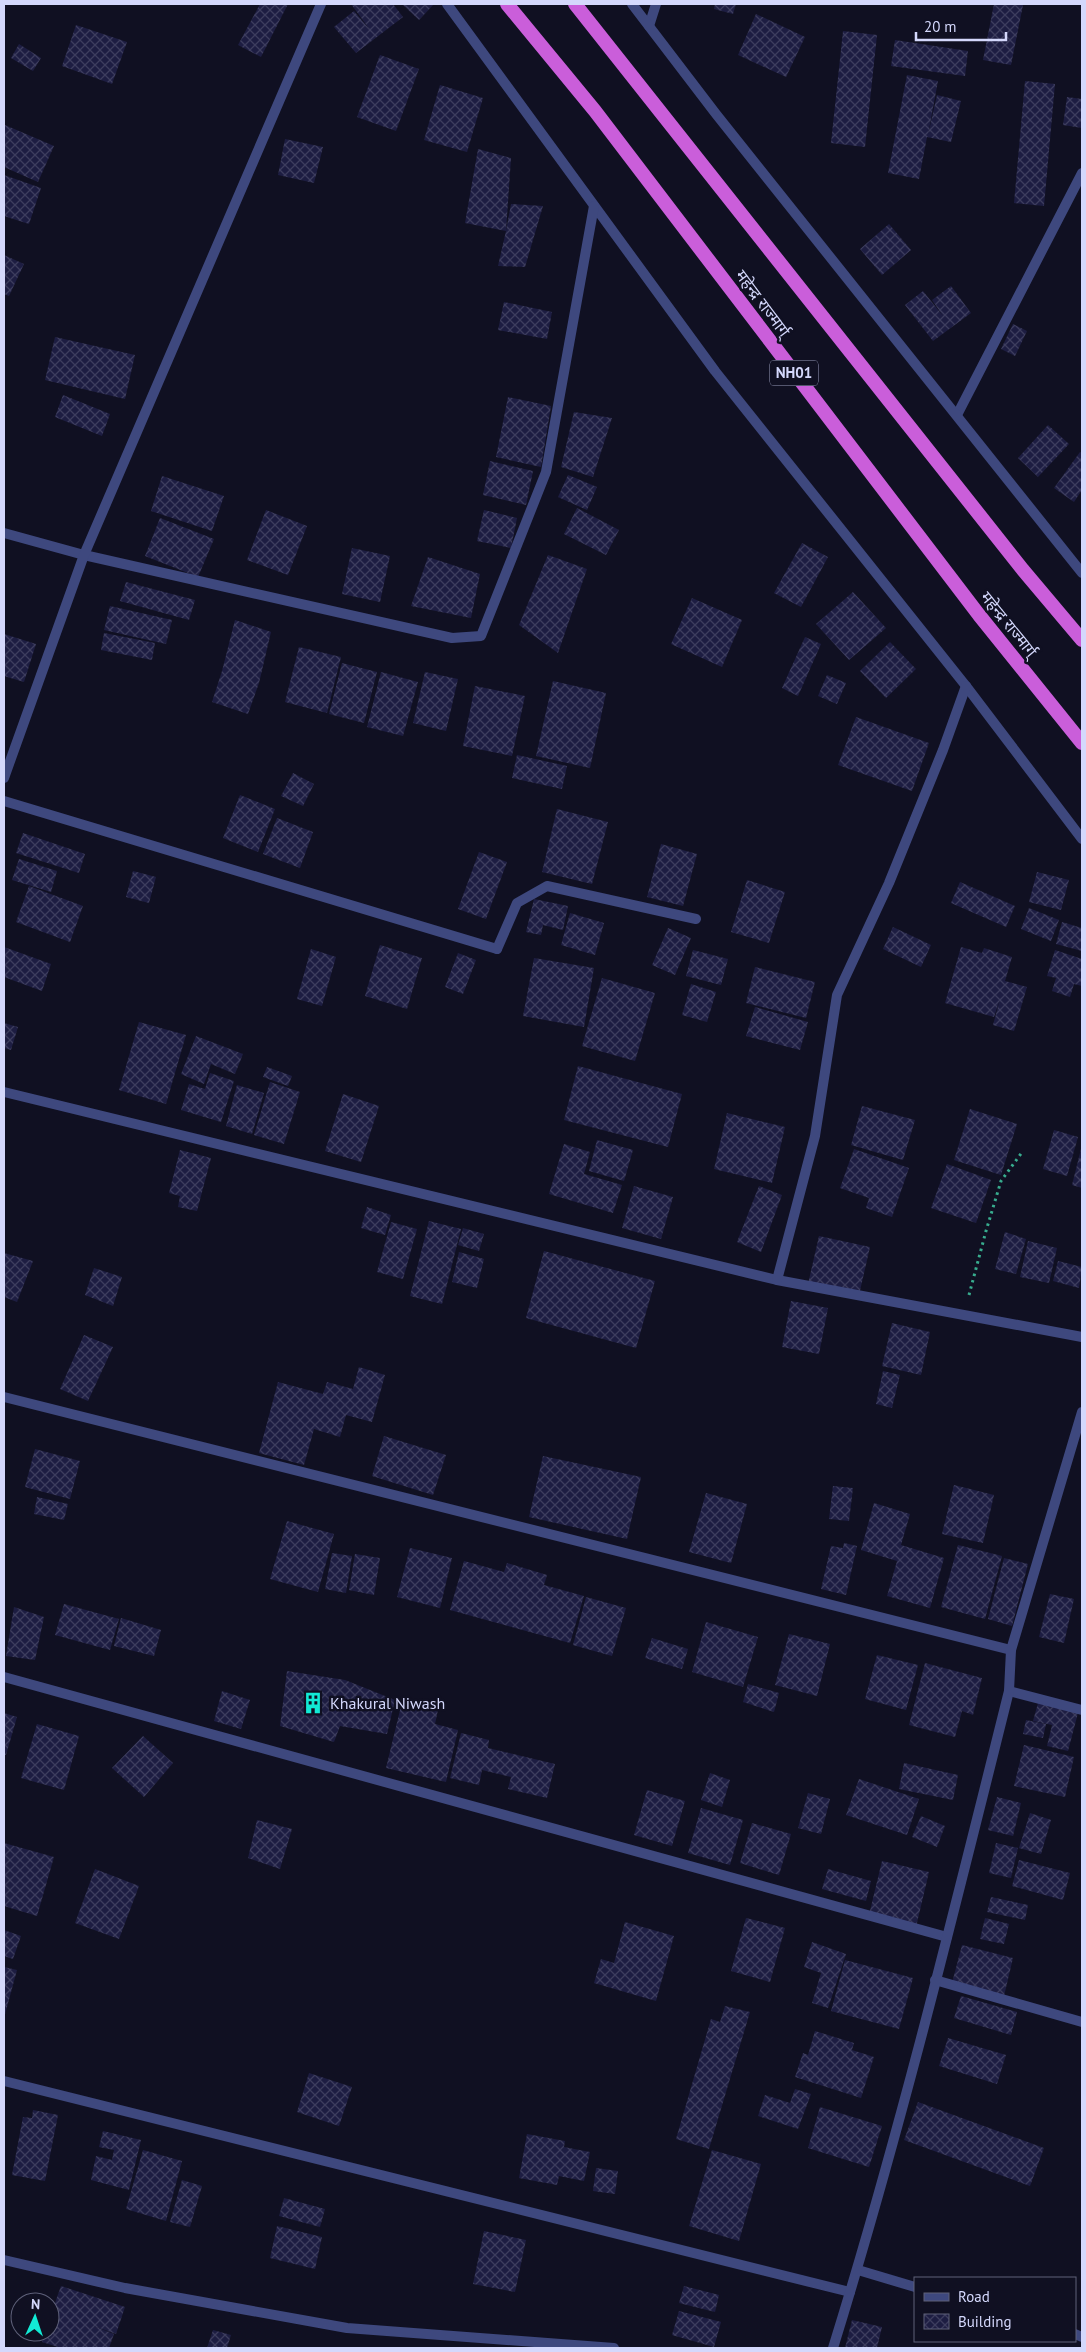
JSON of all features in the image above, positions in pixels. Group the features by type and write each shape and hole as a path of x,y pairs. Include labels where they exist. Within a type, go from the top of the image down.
{"highway":[{"name":"महेन्द्र राज्मार्ग्","path":"507,4 595,111 979,615 1082,743"},
{"path":"575,4 1023,570 1082,640"}],"street":[{"path":"4,778 84,555 321,4"},
{"path":"447,4 715,371 966,686 1082,839"},
{"path":"632,4 1082,573"},
{"path":"649,26 656,4"},
{"path":"957,415 1082,173"},
{"path":"4,533 84,555 452,638 481,636 546,472 594,206"},
{"path":"777,1280 815,1136 837,995 889,883 943,750 966,686"},
{"path":"4,801 497,949 517,903 547,886 696,919"},
{"path":"4,1092 777,1280 1082,1337"},
{"path":"4,1397 1011,1650"},
{"path":"833,2348 858,2270 947,1937 1010,1691 1011,1650 1082,1412"},
{"path":"4,1677 947,1937"},
{"path":"1010,1691 1082,1710"},
{"path":"935,1980 1082,2022"},
{"path":"4,2080 850,2292"},
{"path":"4,2260 125,2288 347,2328 614,2348"},
{"path":"858,2270 914,2287"}],"path":[{"path":"964,1315 986,1231 1002,1181 1023,1152"}],"building":[{"path":"260,4 288,4 261,57 238,45"},
{"path":"351,4 393,4 403,17 356,53 334,27 354,11 370,30"},
{"path":"434,4 419,20 403,5"},
{"path":"715,4 736,4 733,14 714,9"},
{"path":"994,4 1023,5 1011,65 983,60"},
{"path":"756,14 805,37 786,77 738,55"},
{"path":"76,25 127,42 112,84 62,66"},
{"path":"843,31 877,35 865,147 831,143"},
{"path":"895,40 968,51 965,76 891,66"},
{"path":"19,44 41,58 33,71 11,58"},
{"path":"380,55 419,69 396,131 357,117"},
{"path":"907,75 938,81 928,135 937,95 961,101 951,142 927,137 919,179 888,173"},
{"path":"1025,81 1055,84 1044,206 1014,203"},
{"path":"440,85 483,98 467,152 424,140"},
{"path":"1067,97 1082,99 1082,128 1063,125"},
{"path":"5,125 54,146 38,182 4,167"},
{"path":"285,139 323,147 314,183 278,175"},
{"path":"478,149 511,158 506,231 465,223"},
{"path":"4,175 41,188 29,224 4,216"},
{"path":"511,204 543,206 525,267 498,266"},
{"path":"889,224 911,250 882,275 860,249"},
{"path":"4,255 24,264 9,296 4,294"},
{"path":"951,286 971,313 933,341 905,305 923,291 943,316 932,300"},
{"path":"504,302 552,312 547,339 498,330"},
{"path":"1013,324 1027,331 1015,356 1001,349"},
{"path":"55,337 135,355 125,399 45,380"},
{"path":"63,395 110,414 102,436 55,417"},
{"path":"508,397 551,406 541,467 496,457"},
{"path":"574,412 612,418 593,477 561,467"},
{"path":"1048,425 1069,444 1038,477 1018,458"},
{"path":"1080,452 1082,453 1082,490 1074,502 1054,488"},
{"path":"490,461 533,471 526,505 483,495"},
{"path":"568,475 597,487 587,510 558,497"},
{"path":"162,476 224,496 212,531 151,511"},
{"path":"577,508 619,530 606,555 564,534"},
{"path":"266,510 307,526 288,575 247,560"},
{"path":"484,510 517,518 511,548 477,541"},
{"path":"160,518 214,539 198,577 145,556"},
{"path":"802,543 828,557 801,607 774,593"},
{"path":"352,548 390,556 380,602 342,594"},
{"path":"548,555 587,569 558,653 519,625"},
{"path":"428,557 480,574 471,618 411,606"},
{"path":"126,582 195,600 189,620 120,601"},
{"path":"853,592 886,628 849,660 816,624"},
{"path":"692,598 742,620 722,667 671,644"},
{"path":"110,606 172,620 166,644 104,630"},
{"path":"235,620 271,632 259,683 248,714 212,702"},
{"path":"104,633 155,643 152,660 101,650"},
{"path":"4,634 36,644 24,682 4,676"},
{"path":"805,637 821,644 798,696 782,688"},
{"path":"890,642 916,669 886,698 860,671"},
{"path":"299,647 341,657 327,713 285,702"},
{"path":"342,663 377,672 364,723 329,714"},
{"path":"381,672 418,682 403,736 367,727"},
{"path":"425,672 458,679 446,731 413,723"},
{"path":"827,675 846,683 837,704 818,696"},
{"path":"553,681 606,693 590,768 536,756"},
{"path":"475,686 525,696 512,756 463,746"},
{"path":"856,717 929,743 912,791 838,765"},
{"path":"517,755 567,766 562,789 512,778"},
{"path":"293,773 314,784 303,806 281,796"},
{"path":"240,795 275,809 258,852 223,838"},
{"path":"557,809 608,822 592,884 542,872"},
{"path":"277,818 313,832 300,868 263,854"},
{"path":"23,833 85,854 79,873 16,853"},
{"path":"661,844 697,854 683,906 647,897"},
{"path":"479,852 507,862 486,919 458,909"},
{"path":"19,859 57,871 51,892 12,880"},
{"path":"133,871 156,877 149,903 126,897"},
{"path":"1037,872 1069,880 1061,910 1029,902"},
{"path":"747,880 785,892 769,943 731,932"},
{"path":"960,882 1015,906 1006,927 951,903"},
{"path":"29,886 83,906 70,942 16,922"},
{"path":"534,899 568,906 563,930 543,925 541,935 526,932"},
{"path":"1029,908 1059,920 1051,941 1021,929"},
{"path":"570,913 604,923 595,955 561,945"},
{"path":"1062,922 1082,928 1082,951 1056,944"},
{"path":"893,927 931,945 921,967 883,949"},
{"path":"668,928 691,938 675,975 652,965"},
{"path":"380,945 422,958 407,1009 365,996"},
{"path":"4,947 51,964 42,991 4,977"},
{"path":"961,947 982,953 984,948 1012,957 1005,981 1027,987 1014,1031 993,1025 1000,999 994,1017 945,1003"},
{"path":"311,949 336,957 322,1006 297,999"},
{"path":"693,950 728,959 721,985 686,976"},
{"path":"1055,950 1082,959 1082,986 1074,984 1070,997 1052,991 1056,978 1047,976"},
{"path":"458,953 476,960 463,994 445,987"},
{"path":"534,958 594,968 584,1027 523,1016"},
{"path":"755,967 815,982 806,1018 746,1003"},
{"path":"602,978 655,993 635,1061 582,1046"},
{"path":"691,984 716,992 707,1022 682,1015"},
{"path":"755,1007 808,1022 800,1050 746,1036"},
{"path":"139,1022 186,1035 166,1104 119,1090"},
{"path":"4,1023 18,1027 11,1050 4,1048"},
{"path":"196,1036 243,1054 235,1074 211,1064 204,1084 181,1074"},
{"path":"578,1066 682,1094 668,1147 564,1120"},
{"path":"267,1067 292,1076 288,1086 263,1077"},
{"path":"210,1073 234,1081 221,1122 181,1110 189,1084 205,1089"},
{"path":"270,1082 300,1092 284,1144 254,1135"},
{"path":"237,1085 264,1093 252,1134 226,1126"},
{"path":"343,1094 379,1106 361,1162 325,1151"},
{"path":"862,1106 915,1120 903,1160 851,1145"},
{"path":"970,1109 1017,1124 1001,1175 954,1160"},
{"path":"727,1113 785,1127 772,1183 714,1169"},
{"path":"1054,1130 1078,1137 1067,1176 1043,1169"},
{"path":"597,1140 633,1150 624,1181 589,1171"},
{"path":"564,1144 590,1152 584,1174 622,1185 613,1213 549,1194"},
{"path":"1082,1145 1082,1188 1072,1185"},
{"path":"854,1149 909,1168 892,1217 866,1208 869,1198 840,1188"},
{"path":"180,1150 211,1158 197,1211 178,1207 180,1196 169,1193"},
{"path":"947,1164 991,1180 976,1223 931,1208"},
{"path":"634,1186 673,1197 661,1239 622,1228"},
{"path":"759,1186 782,1195 761,1252 737,1242"},
{"path":"367,1207 391,1215 385,1235 361,1228"},
{"path":"429,1221 461,1229 442,1304 410,1296"},
{"path":"391,1222 417,1229 403,1279 377,1272"},
{"path":"463,1228 484,1234 479,1251 458,1245"},
{"path":"1005,1232 1026,1239 1016,1274 995,1269"},
{"path":"819,1236 870,1247 859,1295 808,1284"},
{"path":"1028,1241 1057,1248 1049,1283 1020,1277"},
{"path":"544,1251 655,1281 636,1348 526,1318"},
{"path":"459,1252 484,1259 477,1288 452,1282"},
{"path":"4,1253 33,1261 17,1302 4,1297"},
{"path":"1058,1261 1082,1267 1079,1288 1053,1281"},
{"path":"94,1268 122,1277 113,1306 85,1295"},
{"path":"791,1301 828,1308 819,1354 782,1347"},
{"path":"892,1323 930,1332 921,1375 882,1366"},
{"path":"84,1335 113,1347 88,1401 60,1389"},
{"path":"359,1367 385,1375 372,1422 346,1415 340,1437 314,1429 304,1465 259,1453 278,1382 323,1394 327,1382 353,1389"},
{"path":"883,1371 900,1375 892,1408 876,1404"},
{"path":"384,1436 446,1455 433,1495 372,1476"},
{"path":"35,1449 80,1461 70,1499 25,1487"},
{"path":"543,1456 641,1477 627,1539 529,1517"},
{"path":"954,1485 994,1495 983,1543 942,1534"},
{"path":"833,1486 853,1488 849,1521 829,1519"},
{"path":"706,1493 747,1504 731,1563 689,1552"},
{"path":"37,1497 68,1504 64,1520 34,1514"},
{"path":"874,1503 910,1514 901,1545 944,1558 930,1608 887,1596 897,1561 861,1550"},
{"path":"287,1521 334,1534 318,1592 270,1579"},
{"path":"844,1543 857,1546 846,1595 821,1589 831,1546 843,1548"},
{"path":"958,1545 1002,1556 985,1619 941,1607"},
{"path":"410,1548 452,1558 440,1608 397,1597"},
{"path":"332,1553 352,1556 346,1593 325,1589"},
{"path":"355,1554 380,1558 374,1595 349,1590"},
{"path":"1004,1558 1028,1564 1012,1626 988,1619"},
{"path":"464,1561 504,1572 507,1563 547,1575 544,1585 584,1596 570,1643 450,1610"},
{"path":"1050,1594 1074,1599 1064,1643 1039,1637"},
{"path":"586,1597 626,1608 612,1656 573,1645"},
{"path":"64,1604 119,1619 110,1650 55,1635"},
{"path":"14,1607 44,1617 35,1660 6,1656"},
{"path":"121,1618 161,1630 154,1656 114,1646"},
{"path":"706,1622 758,1637 743,1687 692,1672"},
{"path":"789,1634 830,1644 817,1696 775,1685"},
{"path":"652,1638 688,1649 682,1669 645,1658"},
{"path":"877,1655 918,1665 906,1710 865,1699"},
{"path":"925,1663 982,1678 973,1715 962,1711 955,1737 909,1725"},
{"name":"Khakural Niwash","path":"287,1671 345,1680 395,1700 387,1734 340,1726 334,1742 280,1726"},
{"path":"748,1684 779,1693 774,1712 743,1702"},
{"path":"222,1691 250,1700 241,1729 214,1721"},
{"path":"402,1702 438,1710 435,1724 458,1730 446,1782 386,1768"},
{"path":"1038,1703 1078,1713 1068,1751 1047,1746 1052,1725 1033,1721"},
{"path":"4,1713 17,1717 6,1755 4,1755"},
{"path":"1026,1720 1046,1724 1043,1738 1023,1734"},
{"path":"37,1724 79,1736 64,1790 21,1778"},
{"path":"461,1733 489,1740 488,1748 555,1764 547,1798 508,1789 511,1777 482,1770 479,1785 450,1778"},
{"path":"143,1736 173,1763 144,1797 112,1768"},
{"path":"1024,1745 1074,1757 1065,1797 1014,1786"},
{"path":"904,1763 958,1775 953,1800 899,1789"},
{"path":"710,1773 730,1780 722,1807 701,1800"},
{"path":"859,1779 919,1799 907,1835 846,1815"},
{"path":"647,1790 685,1801 672,1846 634,1835"},
{"path":"808,1793 830,1799 821,1834 798,1828"},
{"path":"997,1797 1021,1803 1013,1836 988,1830"},
{"path":"701,1808 743,1820 730,1865 688,1853"},
{"path":"1030,1813 1051,1820 1041,1854 1019,1848"},
{"path":"921,1816 945,1826 937,1847 912,1837"},
{"path":"257,1820 292,1829 280,1869 248,1858"},
{"path":"752,1823 791,1834 779,1875 740,1863"},
{"path":"4,1843 54,1857 37,1916 4,1906"},
{"path":"996,1843 1018,1848 1011,1878 989,1873"},
{"path":"1019,1860 1070,1873 1063,1900 1012,1886"},
{"path":"882,1861 929,1872 916,1927 869,1915"},
{"path":"95,1869 139,1886 119,1939 75,1923"},
{"path":"828,1869 871,1881 866,1901 822,1889"},
{"path":"991,1897 1028,1905 1025,1920 987,1912"},
{"path":"746,1918 785,1928 770,1982 731,1971"},
{"path":"985,1918 1009,1924 1004,1944 980,1939"},
{"path":"625,1922 674,1936 656,2001 594,1983 601,1959 614,1963"},
{"path":"4,1930 21,1936 13,1959 4,1956"},
{"path":"812,1942 846,1954 828,2008 812,2003 821,1973 804,1967"},
{"path":"962,1945 1013,1958 1004,1996 952,1983"},
{"path":"845,1960 913,1978 899,2029 831,2011"},
{"path":"4,1967 17,1970 4,2018"},
{"path":"961,1996 1017,2012 1011,2035 954,2018"},
{"path":"725,2006 750,2012 709,2149 676,2139 711,2019 720,2022"},
{"path":"815,2031 854,2043 852,2050 874,2057 861,2098 795,2077 803,2053 808,2055"},
{"path":"948,2038 1006,2055 997,2084 939,2066"},
{"path":"309,2073 352,2087 339,2126 297,2112"},
{"path":"795,2089 811,2094 798,2129 758,2116 765,2095 790,2103"},
{"path":"918,2102 1044,2148 1030,2186 904,2140"},
{"path":"820,2107 882,2126 869,2167 808,2148"},
{"path":"33,2110 58,2115 45,2181 12,2175 23,2117 32,2118"},
{"path":"103,2131 141,2140 129,2190 91,2180 96,2156 112,2160 114,2150 99,2147"},
{"path":"527,2134 565,2141 564,2147 590,2152 584,2181 559,2176 557,2185 519,2178"},
{"path":"143,2150 182,2161 166,2221 126,2209"},
{"path":"712,2150 761,2164 739,2241 689,2226"},
{"path":"596,2168 618,2171 615,2194 593,2191"},
{"path":"182,2180 202,2186 190,2227 170,2222"},
{"path":"284,2198 325,2209 320,2227 279,2216"},
{"path":"277,2226 322,2237 315,2269 270,2258"},
{"path":"484,2231 526,2240 515,2292 473,2284"},
{"path":"61,2286 125,2307 116,2334 91,2325 114,2334 109,2348 61,2348 42,2342 60,2342 59,2292"},
{"path":"684,2286 719,2295 715,2312 679,2303"},
{"path":"679,2311 721,2322 714,2347 672,2335"},
{"path":"852,2320 882,2327 877,2348 845,2348"},
{"path":"213,2330 231,2335 227,2348 207,2348"}],"place":[{"name":"Khakural Niwash","path":"313,1703"}]}
